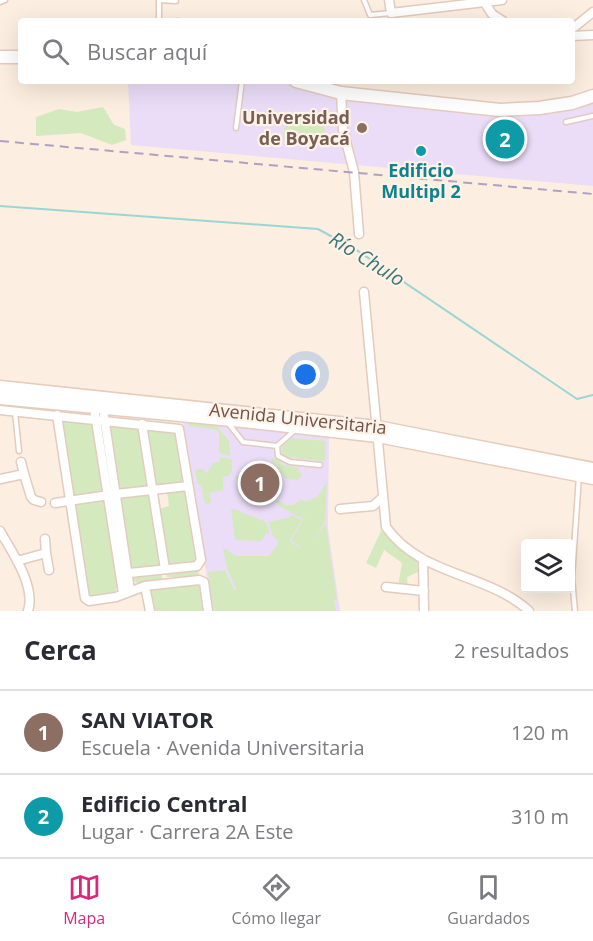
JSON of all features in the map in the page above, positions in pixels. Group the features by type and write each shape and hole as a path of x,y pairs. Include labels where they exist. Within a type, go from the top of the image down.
{"main road":[{"path":"0,57 18,57"},
{"path":"307,84 341,93 500,110 539,108 593,96"},
{"name":"Avenida Universitaria","path":"0,387 377,432 593,469"},
{"name":"Avenida Universitaria","path":"0,398 100,414 226,420 377,432 593,478"}],"street":[{"path":"389,0 391,13 414,11 435,4 502,0"},
{"path":"413,0 414,11"},
{"path":"483,1 492,14 498,18"},
{"path":"575,27 593,12"},
{"path":"575,37 593,35"},
{"path":"341,93 343,130 354,172 359,234"},
{"path":"363,292 386,527 393,538 423,559 510,596 529,611"},
{"path":"0,410 57,415 100,414 142,424 179,429 201,560 197,566 123,574"},
{"path":"100,414 126,592"},
{"path":"57,415 85,598 89,601 116,597 146,586 200,580 204,582 208,611"},
{"path":"142,424 165,569"},
{"path":"21,462 31,497 41,502"},
{"path":"0,479 24,474"},
{"path":"55,503 188,486"},
{"path":"340,509 373,506 383,498"},
{"path":"0,531 17,561 28,588 30,604 28,611"},
{"path":"45,540 49,570"},
{"path":"17,561 46,553"},
{"path":"423,559 424,611"},
{"path":"146,586 150,611"},
{"path":"386,587 424,591"}],"lane":[{"path":"0,2 5,0"},
{"path":"159,18 159,0 176,1"},
{"path":"363,0 370,15 391,13"},
{"path":"236,128 242,84"},
{"path":"566,123 593,116"},
{"path":"15,411 19,452"},
{"path":"226,420 243,442 277,446 298,427"},
{"path":"277,446 278,456 284,461 320,465"},
{"path":"575,611 572,578 579,476"}],"shaded area":[{"name":"Universidad de Boyacá","path":"128,84 300,84 342,94 500,111 593,97 593,186 131,145"},
{"path":"183,422 329,436 328,529 340,611 212,611"}],"green space":[{"path":"103,107 114,125 125,129 126,140 112,145 81,133 36,136 36,117 59,109 77,112"},
{"path":"286,115 325,119 324,143 283,140"},
{"path":"61,418 104,422 116,492 71,496"},
{"path":"110,423 139,427 148,488 118,492"},
{"path":"188,423 216,425 229,441 230,456 219,453 217,430 189,426"},
{"path":"145,427 177,432 185,483 154,486"},
{"path":"292,438 326,441 325,460 287,457 282,454 282,447"},
{"path":"220,457 232,459 232,471 230,475 223,477 223,490 210,493 211,503 205,504 195,470 201,469 207,473 213,463 219,462"},
{"path":"270,458 279,459 283,465 297,467 302,476 297,480 286,479"},
{"path":"244,473 268,479 271,482 267,486 276,496 262,503 239,494 236,476"},
{"path":"327,482 325,523 313,543 325,524 337,600 334,600 336,611 214,611 208,572 225,570 234,590 236,589 227,568 223,548 237,556 269,556 279,542 273,536 268,522 292,515 302,520 289,541 304,550 291,540 307,513 303,519 276,502 279,500 285,505 294,505 301,499 306,502 318,496"},
{"path":"189,488 199,577 167,577 158,509 169,506 167,491"},
{"path":"149,493 162,579 144,582 142,587 130,577 120,496"},
{"path":"107,499 119,578 115,595 86,598 72,501"},
{"path":"231,508 266,522 270,534 267,532 261,541 235,540"},
{"path":"381,531 417,558 418,572 407,577 408,588 398,586 402,563 384,550 376,568 366,563"},
{"path":"200,585 204,611 155,611 154,601 149,594 151,588"}],"waterway":[{"name":"Río Chulo","path":"0,206 318,229 358,251 577,399 593,395"}],"railway":[{"path":"0,141 593,194"}],"place":[{"name":"Universidad de Boyacá","path":"362,128"},
{"name":"Edificio Central","path":"505,139"},
{"name":"Edificio Multipl 2","path":"421,151"},
{"name":"SAN VIATOR","path":"260,483"}]}
